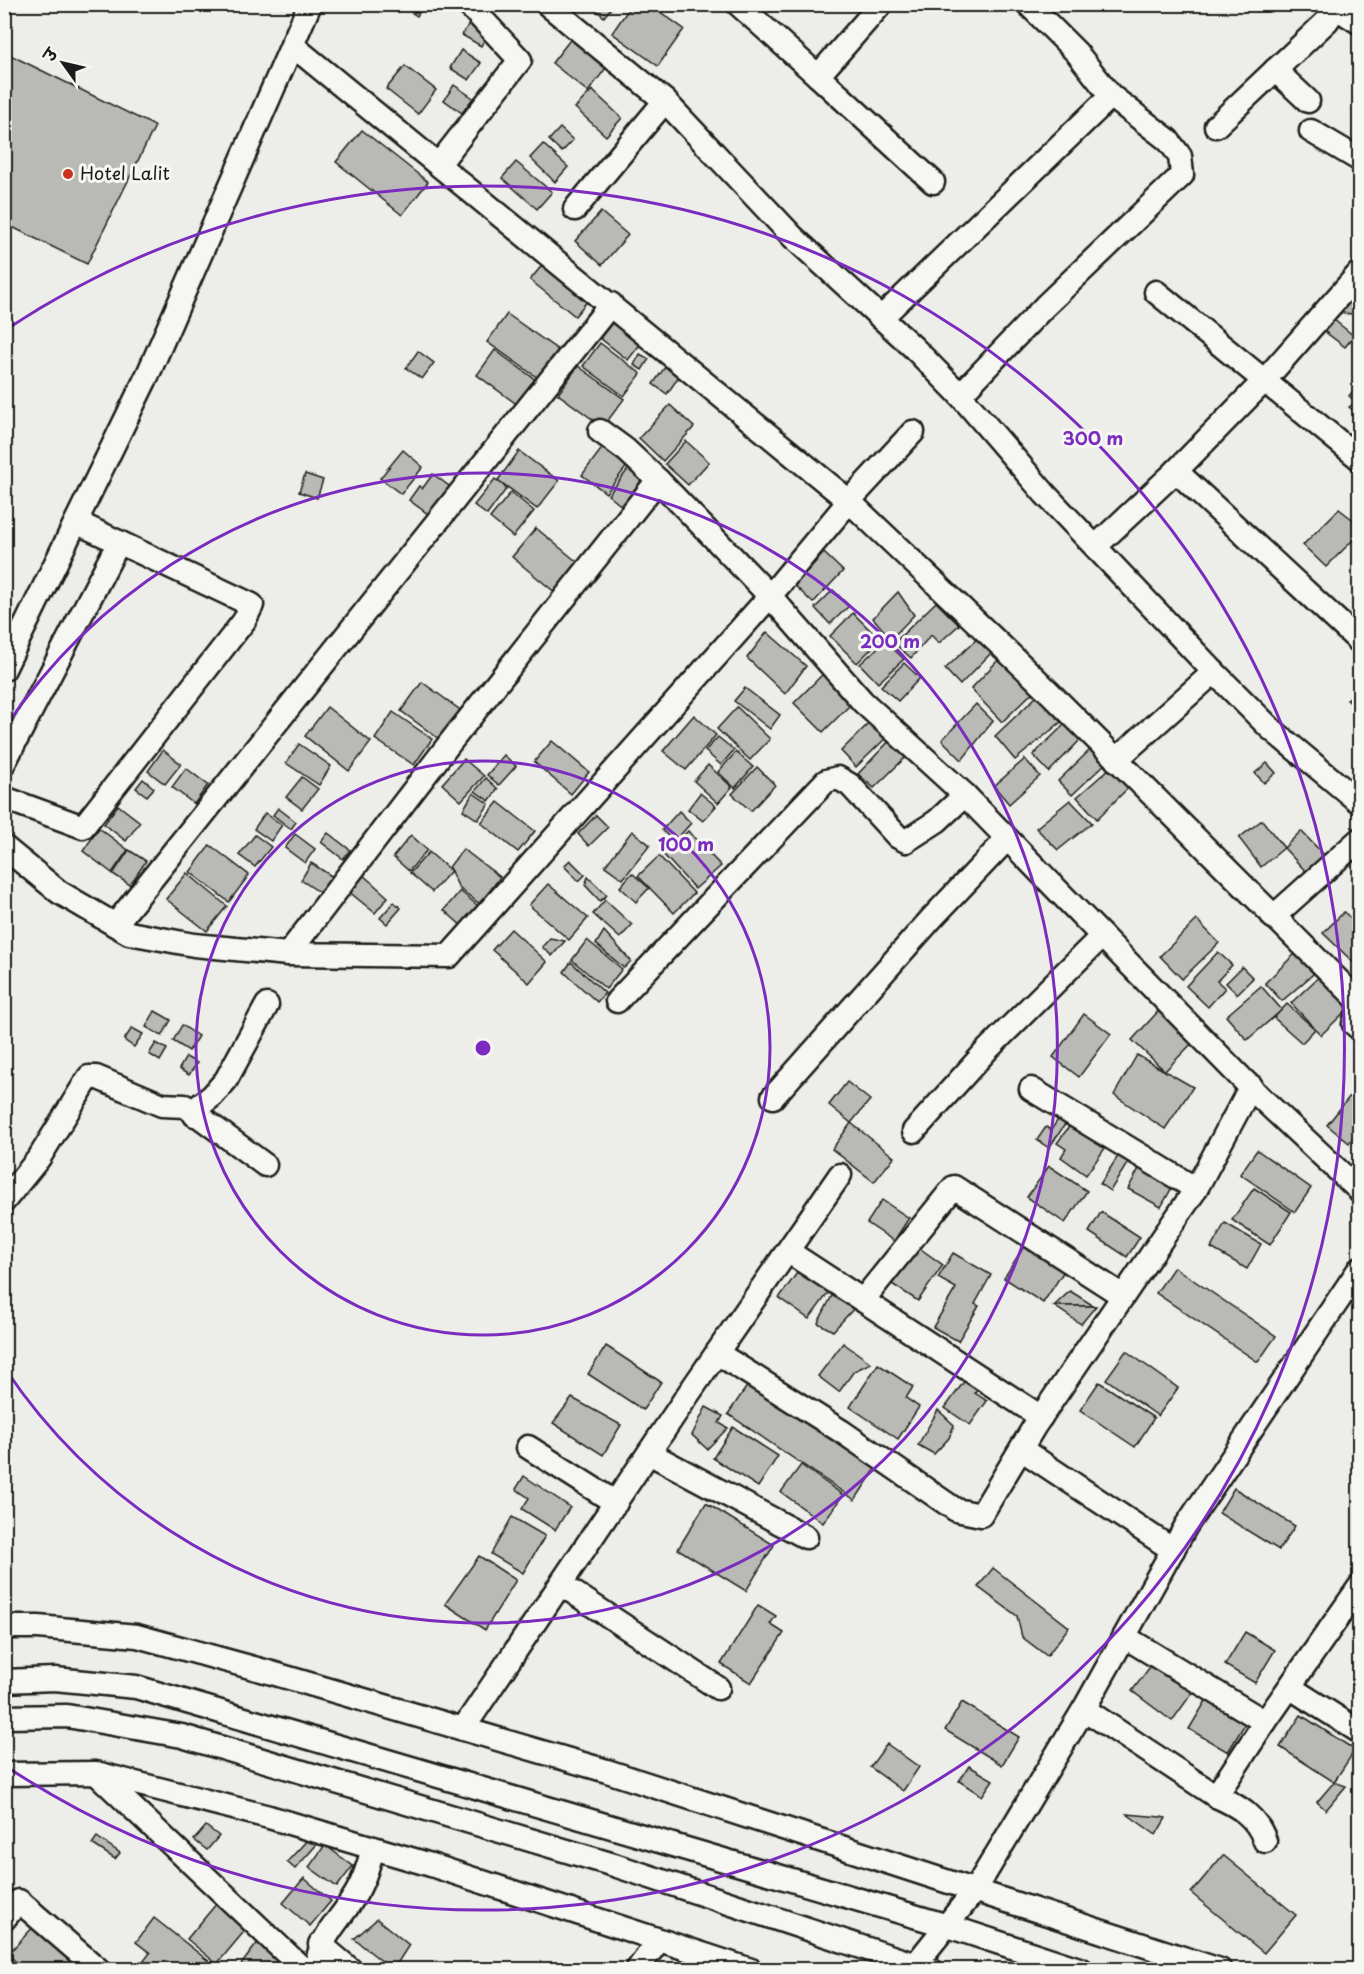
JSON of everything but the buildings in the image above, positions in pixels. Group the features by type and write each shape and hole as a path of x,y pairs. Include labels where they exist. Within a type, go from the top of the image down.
{"street":[{"path":"4,669 149,372 310,4"},
{"path":"439,164 520,60 468,4"},
{"path":"547,4 665,101 793,237 960,395 1045,494 1214,672 1270,728 1359,803"},
{"path":"738,4 933,182"},
{"path":"818,75 881,4"},
{"path":"1216,126 1327,21 1333,6 1359,23"},
{"path":"960,395 1045,306 1182,176 1180,156 1168,140 1111,96 1036,7"},
{"path":"292,45 849,501 978,623 1359,1004 1354,1024 1359,1029"},
{"path":"1275,70 1308,101"},
{"path":"881,318 1111,96"},
{"path":"575,209 665,101"},
{"path":"1311,131 1359,160"},
{"path":"1096,546 1176,471 1356,282"},
{"path":"1156,292 1359,459"},
{"path":"115,925 611,304"},
{"path":"600,430 626,450 658,480 770,596 863,702 965,795 1251,1086 1359,1191"},
{"path":"4,847 59,892 129,933 194,945 288,954 449,956 770,596 849,501 913,432"},
{"path":"1176,471 1359,642"},
{"path":"288,954 449,744 658,480"},
{"path":"4,798 83,827 244,621 252,604 76,522"},
{"path":"4,763 119,542"},
{"path":"1116,760 1214,672"},
{"path":"617,1001 826,781 838,778 850,785 898,837 906,842 937,821 965,795"},
{"path":"773,1096 932,918 1007,839"},
{"path":"1273,916 1359,839"},
{"path":"914,1131 986,1051 1102,936"},
{"path":"195,1115 194,1110 212,1096 226,1080 267,1005"},
{"path":"4,1201 39,1158 89,1077 96,1077 162,1105 185,1106 265,1165"},
{"path":"717,1353 844,1433 956,1510 981,1515 1041,1417 1196,1189 1251,1086"},
{"path":"1031,1089 1196,1189"},
{"path":"463,1729 840,1175"},
{"path":"863,1300 954,1187 1124,1296"},
{"path":"789,1252 1041,1417"},
{"path":"4,1718 67,1716 182,1736 614,1864 919,1968 975,1890 1083,1709 1173,1550 1359,1268"},
{"path":"528,1447 616,1503"},
{"path":"1021,1449 1173,1550"},
{"path":"649,1453 806,1538"},
{"path":"562,1585 718,1688"},
{"path":"1216,1796 1359,1586"},
{"path":"4,1627 38,1627 137,1636 607,1771 1220,1970"},
{"path":"1125,1636 1265,1722"},
{"path":"4,1681 55,1678 136,1687 948,1926 1082,1970"},
{"path":"1291,1688 1359,1732"},
{"path":"1083,1709 1247,1814 1260,1826 1265,1841"},
{"path":"4,1774 96,1773 268,1817 373,1848 751,1970"},
{"path":"96,1773 304,1970"},
{"path":"315,1970 320,1944 353,1899 366,1875 373,1848"},
{"path":"4,1919 19,1901 99,1970"},
{"path":"637,1970 659,1940"},
{"path":"320,1944 351,1970"}],"place":[{"name":"Hotel Lalit","path":"68,174"}]}
